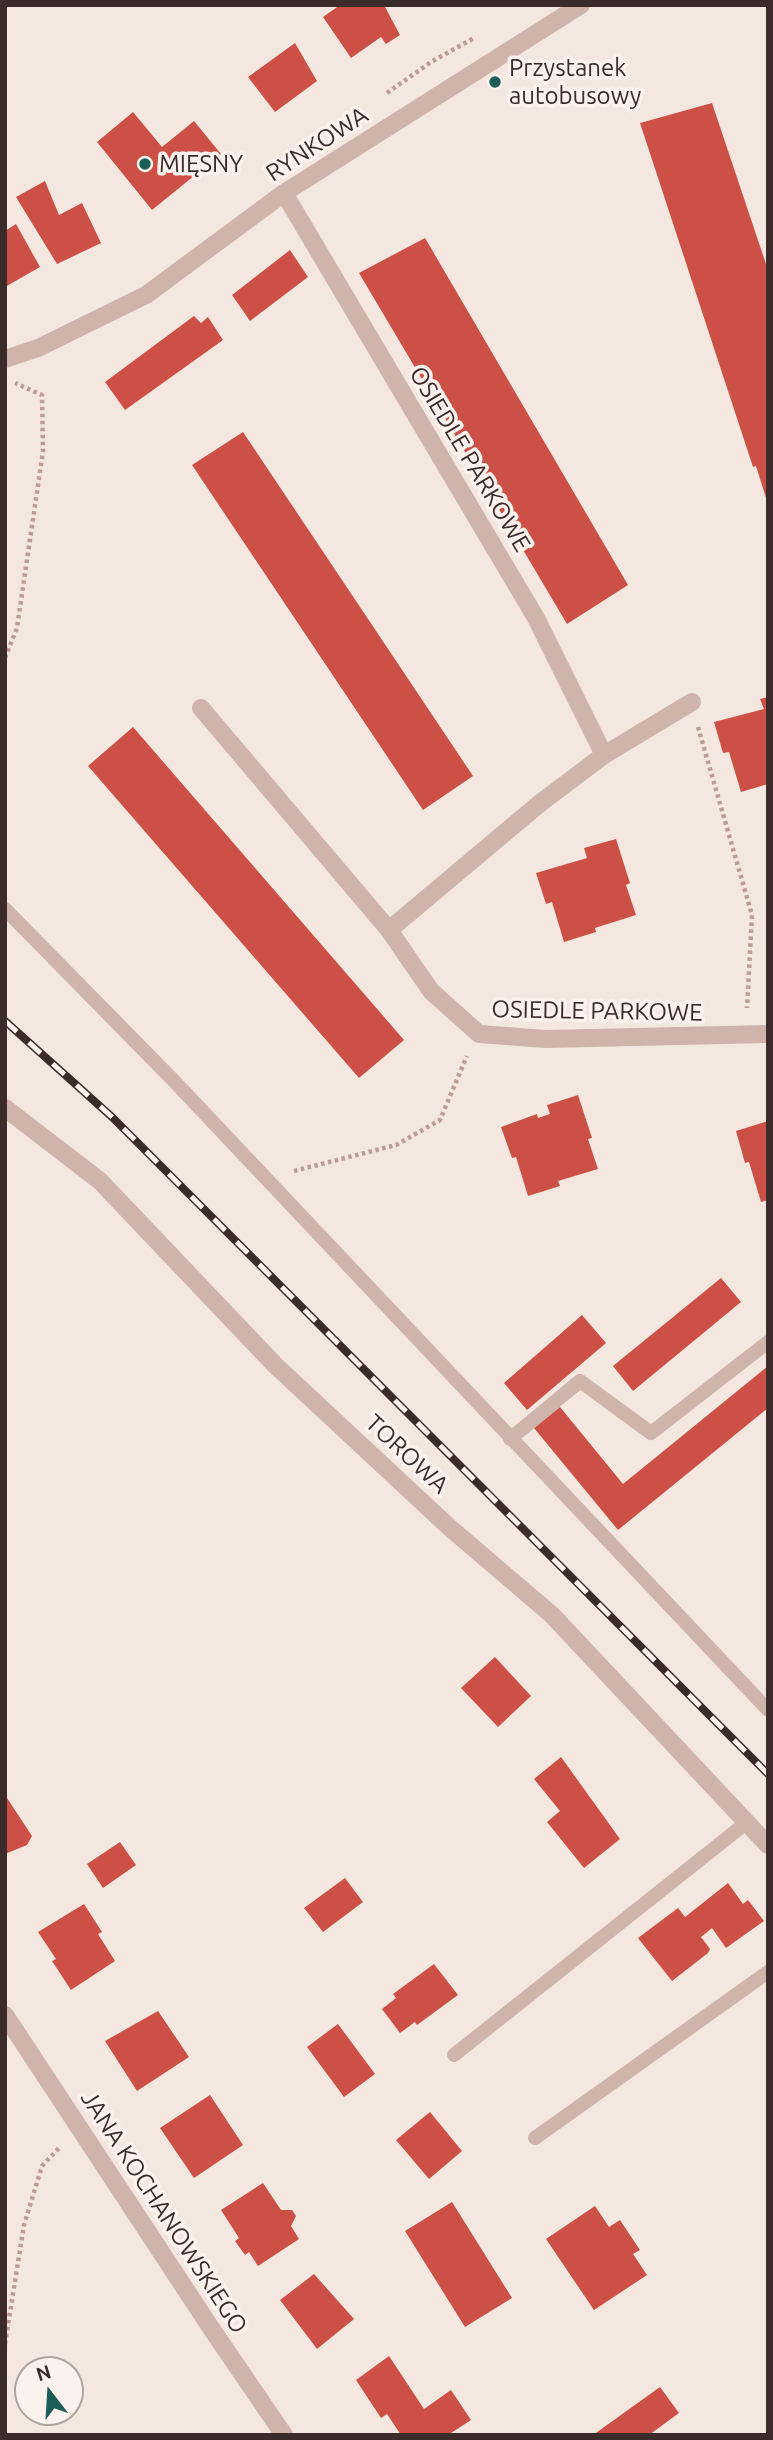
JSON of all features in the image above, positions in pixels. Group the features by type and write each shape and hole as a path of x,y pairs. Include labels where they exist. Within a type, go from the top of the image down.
{"street":[{"name":"RYNKOWA","path":"5,359 38,348 146,295 284,194 581,5"},
{"name":"OSIEDLE PARKOWE","path":"284,194 536,618 604,755"},
{"path":"389,930 539,804 604,755 692,702"},
{"name":"OSIEDLE PARKOWE","path":"201,708 389,930 431,991 479,1034 545,1039 746,1037 768,1034"},
{"name":"TOROWA","path":"5,1108 100,1181 275,1365 449,1527 552,1615 768,1845"},
{"name":"JANA KOCHANOWSKIEGO","path":"5,2015 284,2435"}],"lane":[{"path":"5,909 266,1179 768,1710"},
{"path":"510,1439 580,1381 651,1433 768,1342"},
{"path":"454,2055 746,1823"},
{"path":"535,2138 768,1972"}],"path":[{"path":"5,658 17,628 43,451 41,395 15,383"},
{"path":"692,702 752,915 746,1037"},
{"path":"266,1179 396,1144 440,1119 479,1034"},
{"path":"5,2344 23,2225 42,2166 59,2148 83,2132"}],"building":[{"path":"340,5 384,5 400,35 386,44 381,37 351,58 323,17"},
{"path":"295,43 317,81 275,112 248,77"},
{"path":"712,103 768,270 767,501 756,466 753,467 640,123"},
{"name":"MIĘSNY","path":"133,112 162,147 194,121 221,154 152,210 97,142"},
{"path":"45,181 59,215 82,203 101,243 57,264 16,197"},
{"path":"16,224 40,267 5,287 5,231"},
{"path":"425,238 628,585 567,624 359,273"},
{"path":"290,250 308,277 250,321 232,295"},
{"path":"194,316 201,323 208,317 223,340 125,410 105,382"},
{"path":"243,432 473,776 423,810 192,465"},
{"path":"768,697 768,784 741,792 729,752 723,753 714,722 764,709 760,699"},
{"path":"133,727 404,1040 359,1078 88,766"},
{"path":"616,839 630,883 626,885 636,915 595,928 596,932 564,942 552,902 546,904 536,873 587,858 584,848"},
{"path":"578,1095 592,1138 588,1139 598,1169 558,1181 560,1186 528,1196 516,1157 512,1158 501,1127 537,1114 538,1118 550,1114 547,1105"},
{"path":"768,1121 768,1200 761,1202 749,1162 745,1163 736,1131"},
{"path":"721,1278 741,1302 633,1391 613,1366"},
{"path":"582,1315 606,1343 527,1410 504,1383"},
{"path":"768,1366 768,1408 618,1530 534,1428 560,1407 623,1484"},
{"path":"495,1657 531,1696 498,1727 461,1688"},
{"path":"561,1757 620,1839 584,1868 547,1822 560,1811 534,1779"},
{"path":"7,1798 32,1836 27,1845 5,1854"},
{"path":"120,1842 136,1865 103,1888 87,1864"},
{"path":"345,1878 363,1902 323,1932 304,1908"},
{"path":"728,1883 743,1904 748,1900 764,1921 726,1948 712,1928 701,1937 710,1949 708,1953 672,1981 638,1938 678,1908 685,1917"},
{"path":"84,1904 102,1932 98,1934 115,1961 71,1990 52,1961 56,1959 38,1932"},
{"path":"434,1964 458,1995 417,2025 415,2022 400,2033 382,2009 396,1998 393,1994"},
{"path":"158,2011 189,2057 137,2091 105,2041"},
{"path":"338,2024 375,2074 344,2097 307,2047"},
{"path":"210,2095 243,2145 194,2178 160,2128"},
{"path":"430,2112 462,2151 429,2179 396,2140"},
{"path":"263,2183 281,2210 292,2210 296,2216 291,2226 299,2239 258,2266 249,2252 245,2255 235,2241 239,2238 221,2210"},
{"path":"452,2202 512,2298 465,2327 405,2231"},
{"path":"595,2206 609,2227 620,2220 640,2250 633,2254 647,2275 594,2310 546,2239"},
{"path":"314,2274 354,2319 317,2349 280,2300"},
{"path":"389,2356 424,2409 451,2390 471,2420 448,2435 401,2435 387,2414 381,2418 356,2380"},
{"path":"660,2387 679,2413 649,2435 593,2435"}],"railway":[{"path":"5,1021 112,1117 768,1774"}],"place":[{"name":"Przystanek autobusowy","path":"495,82"},
{"name":"MIĘSNY","path":"145,164"}]}
